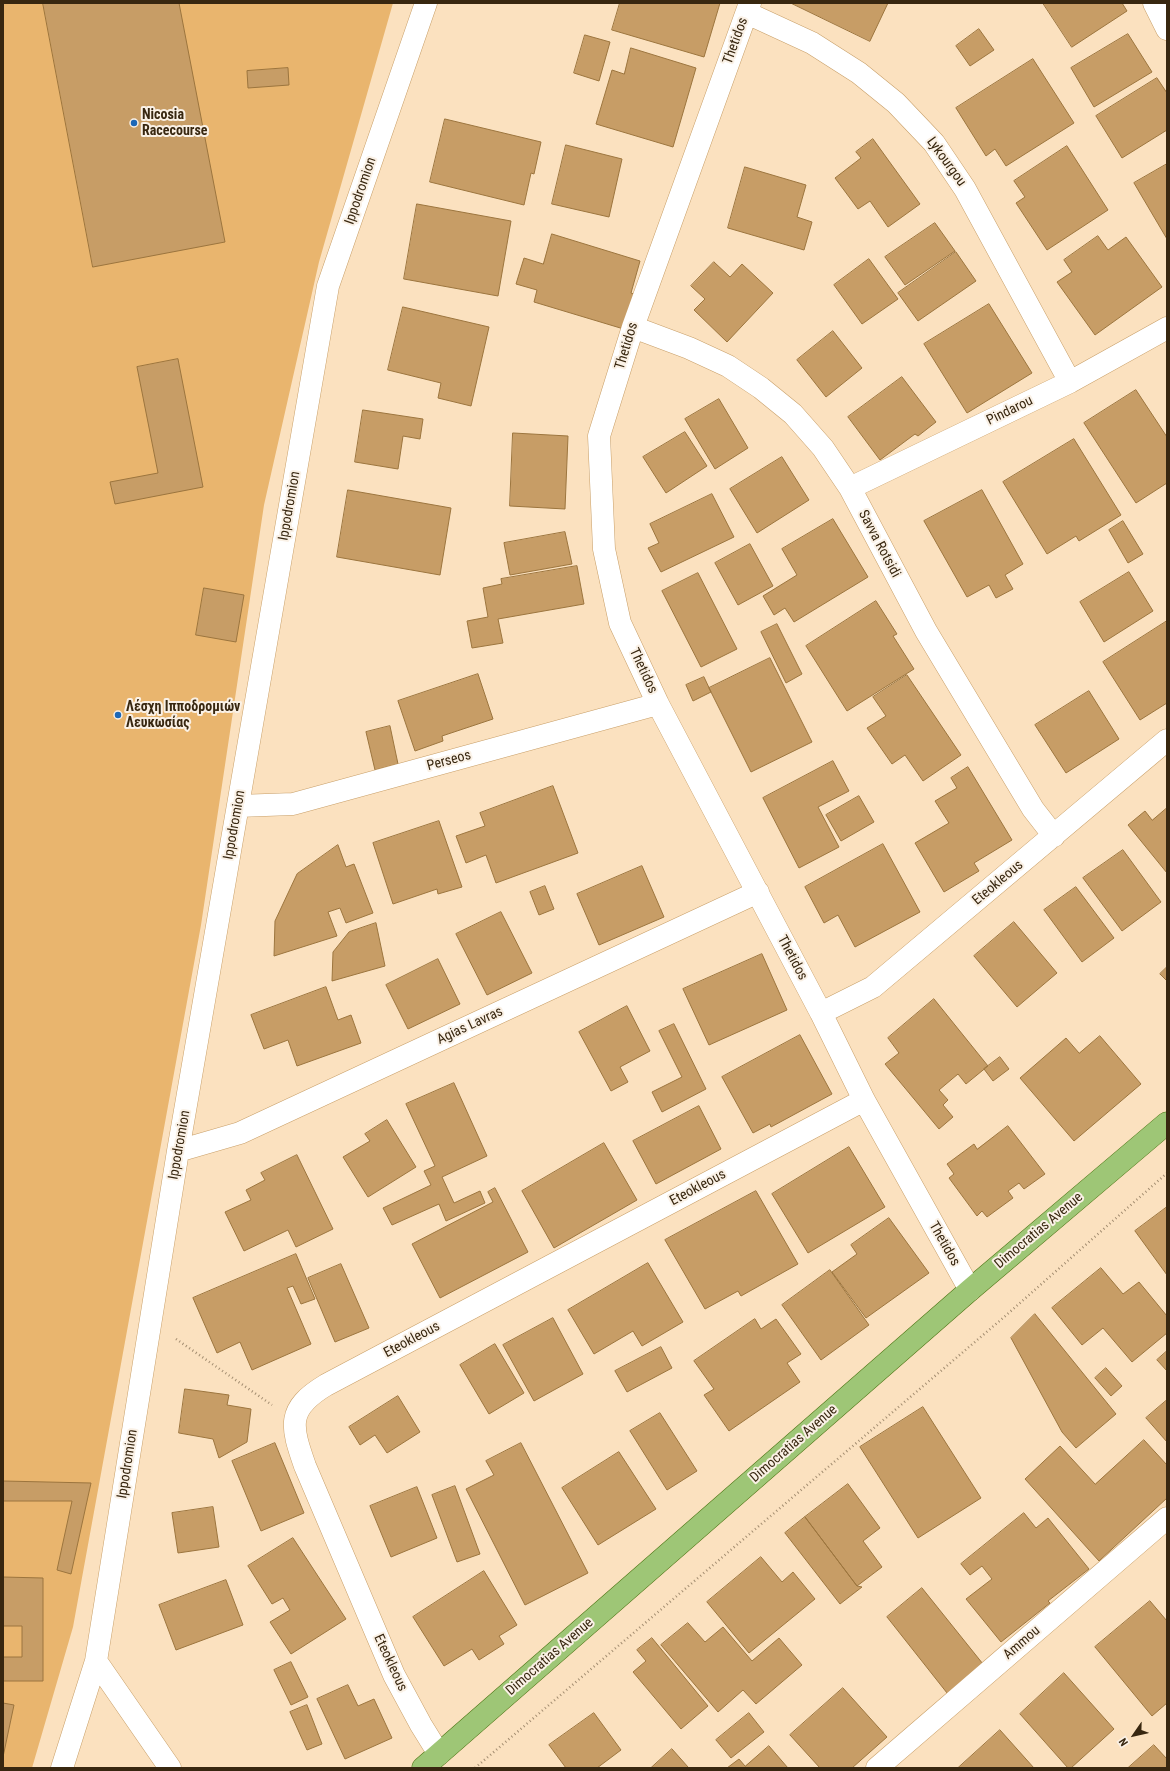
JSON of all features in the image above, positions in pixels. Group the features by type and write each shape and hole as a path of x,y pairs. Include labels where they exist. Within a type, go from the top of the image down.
{"main road":[{"name":"Dimocratias Avenue","path":"431,1761 970,1290 1167,1123"}],"street":[{"name":"Ippodromion","path":"62,1768 96,1661 178,1151 328,286 426,3"},
{"path":"1154,3 1167,29"},
{"name":"Thetidos","path":"748,8 633,326 599,436 604,549 620,623 658,704 821,1013 864,1100 970,1290"},
{"name":"Lykourgou","path":"748,8 812,43 859,73 896,103 934,143 965,188 1070,382"},
{"name":"Savva Rotsidi","path":"633,326 690,348 728,366 761,388 793,414 823,448 850,488 926,632 1033,809 1054,836"},
{"name":"Pindarou","path":"850,488 1070,382 1167,328"},
{"name":"Perseos","path":"238,806 293,804 658,704"},
{"name":"Eteokleous","path":"821,1013 873,987 1167,740"},
{"name":"Agias Lavras","path":"178,1151 240,1133 758,892"},
{"name":"Eteokleous","path":"431,1761 421,1725 394,1675 305,1466 295,1437 294,1420 302,1404 311,1394 326,1385 864,1100"},
{"name":"Ammou","path":"877,1768 1167,1518"},
{"path":"96,1661 170,1768"}],"path":[{"path":"476,1768 1004,1318 1167,1174"},
{"path":"151,1322 294,1420"}],"shaded area":[{"name":"Λέσχη Ιπποδρομιών Λευκωσίας","path":"3,3 393,3 319,262 264,505 201,925 73,1627 32,1768 3,1768"}],"building":[{"name":"Nicosia Racecourse","path":"43,3 179,3 225,242 93,267"},
{"path":"620,3 720,3 704,57 612,30"},
{"path":"791,3 888,3 870,41"},
{"path":"1043,3 1122,3 1127,11 1072,47"},
{"path":"979,29 994,50 970,66 956,46"},
{"path":"1128,34 1152,72 1094,107 1071,68"},
{"path":"585,35 610,42 599,81 574,73"},
{"path":"631,48 696,68 673,147 596,124 612,70 624,74"},
{"path":"1033,59 1074,123 1006,166 995,149 986,156 956,108"},
{"path":"288,68 289,85 248,88 247,71"},
{"path":"1157,78 1167,93 1167,130 1122,158 1096,116"},
{"path":"445,119 541,142 534,174 531,173 524,205 430,182"},
{"path":"873,139 920,204 888,227 870,201 858,209 835,178 861,158 856,152"},
{"path":"566,145 622,159 609,217 552,204"},
{"path":"1067,146 1108,210 1047,250 1016,203 1025,197 1014,181"},
{"path":"1167,164 1167,239 1134,183"},
{"path":"745,167 806,185 797,217 812,222 804,250 728,228"},
{"path":"417,204 511,221 498,296 404,279"},
{"path":"935,223 955,251 905,285 885,257"},
{"path":"552,234 640,261 631,293 637,295 627,330 534,302 537,290 516,284 524,258 543,264"},
{"path":"1098,236 1108,250 1126,237 1162,287 1095,335 1057,282 1072,272 1064,260"},
{"path":"956,252 976,281 918,321 898,293"},
{"path":"869,259 898,299 862,324 834,285"},
{"path":"714,262 730,277 742,264 773,293 727,342 694,310 705,299 691,286"},
{"path":"989,304 1032,373 967,413 924,344"},
{"path":"403,307 489,327 471,406 438,398 441,383 388,370"},
{"path":"833,331 862,368 826,397 797,360"},
{"path":"178,359 203,487 115,504 110,482 158,473 137,367"},
{"path":"902,377 936,422 918,436 915,434 880,460 848,417"},
{"path":"1136,390 1167,437 1167,483 1136,503 1084,423"},
{"path":"719,399 748,448 715,469 685,419"},
{"path":"363,410 423,419 420,439 403,436 398,469 355,462"},
{"path":"685,432 707,466 666,493 643,457"},
{"path":"513,433 568,436 565,509 510,506"},
{"path":"1074,439 1121,515 1079,541 1076,536 1047,554 1003,482"},
{"path":"782,457 809,500 757,533 730,489"},
{"path":"348,490 451,508 440,575 337,557"},
{"path":"982,490 1023,564 1005,575 1013,589 996,598 989,585 967,597 924,521"},
{"path":"712,494 734,537 661,572 648,548 659,543 650,524"},
{"path":"833,519 868,577 794,622 785,608 774,615 763,596 797,575 782,549"},
{"path":"1123,521 1143,554 1128,563 1109,530"},
{"path":"565,532 572,564 510,575 504,543"},
{"path":"750,544 773,586 738,605 715,563"},
{"path":"577,566 584,604 498,619 503,643 472,648 467,621 488,617 483,588 502,584 501,579"},
{"path":"1129,572 1153,611 1104,642 1080,602"},
{"path":"698,573 737,649 701,667 662,591"},
{"path":"204,588 244,595 236,642 196,635"},
{"path":"876,601 897,634 893,636 914,669 847,711 806,646"},
{"path":"1167,621 1167,703 1140,720 1103,662"},
{"path":"777,624 802,674 786,683 761,632"},
{"path":"770,658 812,742 751,772 709,688"},
{"path":"478,674 493,719 442,736 443,741 415,751 398,701"},
{"path":"907,675 961,755 923,781 905,755 892,764 867,728 886,716 873,697"},
{"path":"704,677 711,692 693,701 686,685"},
{"path":"1089,691 1119,739 1066,773 1035,725"},
{"path":"390,726 398,764 375,770 366,732"},
{"path":"833,761 849,791 818,807 839,847 799,868 763,798"},
{"path":"968,767 1012,840 974,863 979,871 944,892 915,843 949,823 935,801 957,788 951,778"},
{"path":"553,786 578,853 496,883 486,855 466,863 456,836 485,826 480,813"},
{"path":"859,796 874,822 841,841 826,815"},
{"path":"1167,808 1167,873 1128,825 1145,811 1152,820"},
{"path":"439,821 462,887 438,894 437,889 393,904 373,843"},
{"path":"883,844 920,912 855,947 838,915 824,923 805,887"},
{"path":"338,845 346,867 354,864 373,913 346,923 340,908 328,912 337,936 274,956 275,921 297,874"},
{"path":"1123,850 1161,902 1122,931 1083,878"},
{"path":"642,866 664,917 599,945 577,894"},
{"path":"545,886 554,909 539,915 530,892"},
{"path":"1076,887 1114,938 1082,962 1044,910"},
{"path":"501,912 532,973 487,995 456,934"},
{"path":"1014,922 1057,973 1017,1007 974,956"},
{"path":"376,923 385,966 332,981 333,952 349,932"},
{"path":"762,954 787,1010 709,1045 683,989"},
{"path":"438,959 460,1004 408,1029 386,985"},
{"path":"1167,967 1167,981 1160,974"},
{"path":"326,987 338,1020 351,1015 361,1043 297,1066 288,1040 264,1049 251,1015"},
{"path":"934,999 988,1066 966,1084 958,1074 939,1090 948,1100 943,1105 953,1117 939,1129 885,1064 899,1053 888,1038"},
{"path":"627,1006 650,1051 620,1067 628,1082 611,1091 579,1032"},
{"path":"674,1024 706,1089 662,1112 652,1092 682,1077 659,1031"},
{"path":"800,1035 832,1094 771,1127 770,1124 753,1133 722,1077"},
{"path":"1100,1036 1141,1084 1074,1141 1020,1078 1066,1038 1079,1053"},
{"path":"1000,1057 1009,1069 993,1081 984,1069"},
{"path":"454,1083 487,1156 442,1177 454,1203 480,1191 485,1203 446,1221 439,1204 392,1225 383,1208 431,1185 424,1171 435,1166 406,1104"},
{"path":"699,1106 721,1149 656,1184 633,1141"},
{"path":"387,1120 416,1167 368,1197 343,1157 370,1141 365,1134"},
{"path":"1008,1126 1045,1174 1024,1189 1019,1183 1008,1191 1013,1198 987,1217 982,1211 977,1216 949,1178 954,1174 947,1164 974,1144 977,1149"},
{"path":"604,1143 637,1200 554,1248 522,1191"},
{"path":"849,1147 885,1207 808,1253 772,1194"},
{"path":"297,1155 333,1229 296,1247 288,1230 244,1251 225,1212 251,1200 246,1190 265,1180 261,1173"},
{"path":"495,1188 528,1252 440,1298 412,1244 493,1202 488,1192"},
{"path":"756,1191 798,1264 741,1296 738,1291 705,1309 665,1240"},
{"path":"1167,1207 1167,1275 1135,1231"},
{"path":"889,1218 929,1273 866,1318 832,1272 857,1254 851,1245"},
{"path":"296,1254 315,1299 301,1304 293,1286 287,1288 311,1344 252,1370 240,1342 217,1353 193,1298"},
{"path":"648,1263 683,1322 642,1346 633,1331 594,1354 568,1310"},
{"path":"341,1264 369,1328 335,1342 308,1278"},
{"path":"1101,1268 1123,1294 1139,1282 1167,1316 1167,1333 1132,1362 1103,1328 1082,1345 1052,1308"},
{"path":"830,1270 869,1325 821,1360 782,1305"},
{"path":"1035,1314 1116,1414 1076,1448 1062,1432 1011,1338"},
{"path":"553,1318 583,1374 534,1401 503,1345"},
{"path":"755,1319 761,1329 776,1319 801,1354 787,1363 800,1382 729,1431 704,1395 714,1389 694,1361"},
{"path":"495,1344 524,1393 489,1414 460,1365"},
{"path":"661,1347 672,1368 627,1392 615,1371"},
{"path":"1167,1351 1167,1371 1157,1360"},
{"path":"1106,1368 1122,1386 1111,1396 1095,1378"},
{"path":"185,1389 229,1395 227,1405 251,1409 247,1442 219,1458 213,1439 179,1433"},
{"path":"398,1396 420,1432 387,1453 375,1435 360,1445 349,1427"},
{"path":"1167,1400 1167,1442 1146,1418"},
{"path":"923,1407 981,1498 918,1538 860,1447"},
{"path":"660,1413 697,1471 667,1490 630,1431"},
{"path":"1144,1440 1167,1465 1167,1498 1099,1561 1025,1479 1060,1446 1095,1484"},
{"path":"275,1443 304,1513 261,1531 232,1461"},
{"path":"521,1443 588,1573 525,1605 466,1489 494,1475 486,1461"},
{"path":"619,1452 656,1509 598,1545 562,1488"},
{"path":"3,1481 91,1483 71,1574 57,1570 72,1501 3,1501"},
{"path":"848,1484 880,1528 863,1541 882,1567 857,1586 805,1517"},
{"path":"455,1486 480,1554 457,1562 432,1495"},
{"path":"417,1487 437,1538 391,1557 370,1506"},
{"path":"213,1507 219,1547 178,1553 172,1513"},
{"path":"1024,1513 1036,1528 1048,1518 1089,1569 1048,1601 1050,1603 1001,1642 966,1599 992,1579 982,1566 970,1575 961,1564"},
{"path":"805,1517 857,1586 862,1587 840,1604 785,1533"},
{"path":"293,1538 346,1619 291,1654 270,1622 290,1610 283,1598 272,1604 248,1566"},
{"path":"761,1557 782,1582 793,1572 815,1599 749,1653 707,1602"},
{"path":"484,1571 517,1625 499,1636 504,1644 479,1660 472,1649 444,1666 413,1617"},
{"path":"3,1577 43,1578 43,1681 3,1681 3,1657 22,1657 22,1626 3,1626"},
{"path":"226,1580 243,1625 176,1650 159,1605"},
{"path":"922,1588 987,1669 951,1698 887,1617"},
{"path":"1150,1601 1167,1621 1167,1703 1152,1716 1095,1647"},
{"path":"688,1623 705,1642 723,1627 752,1661 779,1638 802,1665 756,1704 743,1690 718,1712 661,1645"},
{"path":"652,1638 708,1706 681,1729 633,1672 646,1661 637,1650"},
{"path":"291,1662 308,1697 291,1705 274,1670"},
{"path":"1064,1673 1114,1729 1071,1768 1068,1768 1020,1714"},
{"path":"348,1685 358,1706 374,1699 392,1738 345,1759 317,1699"},
{"path":"843,1688 887,1737 852,1768 820,1768 790,1735"},
{"path":"3,1703 14,1705 3,1757"},
{"path":"307,1705 322,1744 307,1750 290,1712"},
{"path":"594,1713 621,1750 597,1768 566,1768 549,1745"},
{"path":"749,1713 764,1732 731,1758 716,1740"},
{"path":"1000,1730 1034,1768 958,1768"},
{"path":"1154,1745 1167,1759 1167,1768 1128,1768"},
{"path":"769,1746 788,1768 727,1768 739,1759 745,1766"},
{"path":"672,1749 688,1767 687,1768 651,1768"}],"place":[{"name":"Nicosia Racecourse","path":"134,123"},
{"name":"Λέσχη Ιπποδρομιών Λευκωσίας","path":"118,715"}]}
